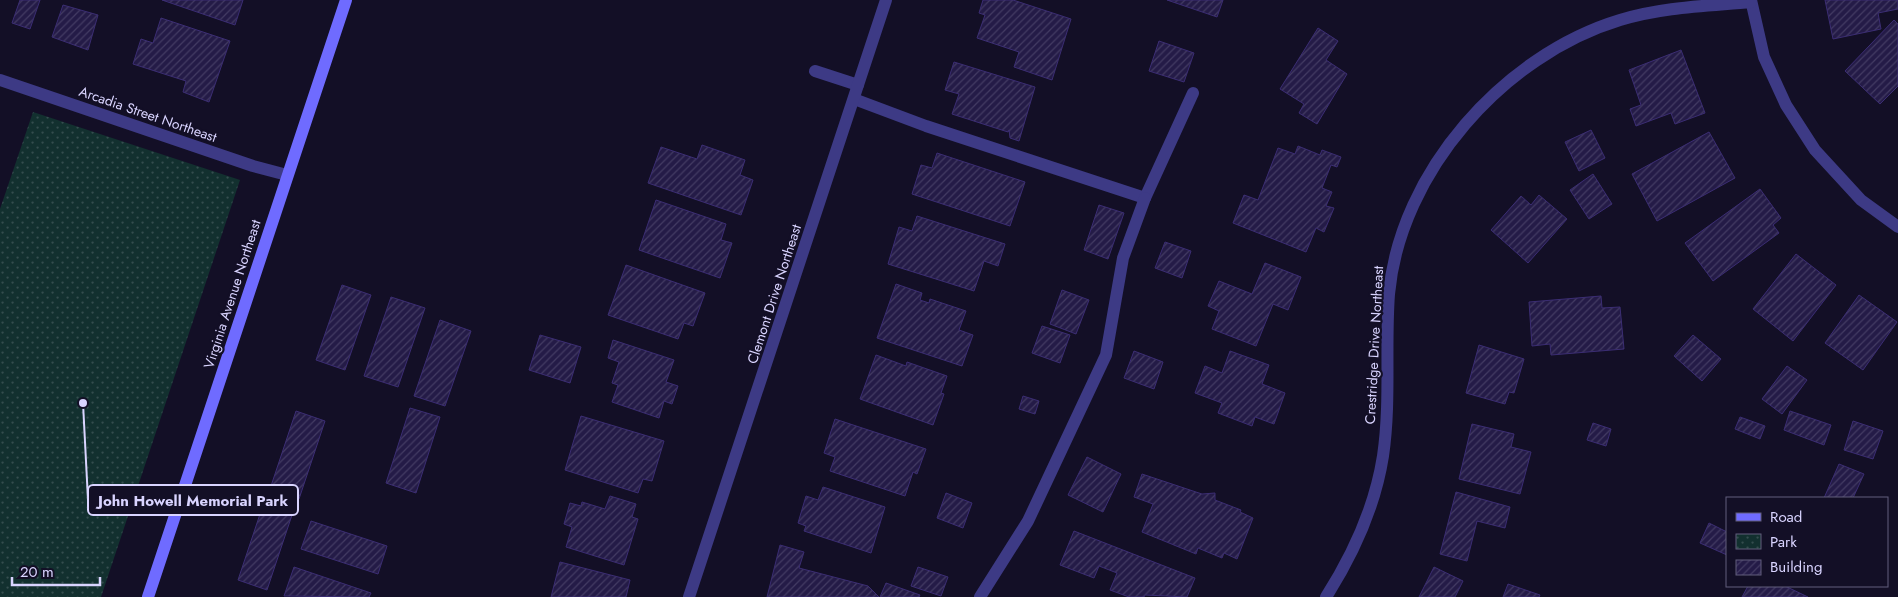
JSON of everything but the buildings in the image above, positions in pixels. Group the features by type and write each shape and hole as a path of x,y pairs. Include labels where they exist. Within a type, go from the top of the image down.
{"street":[{"name":"Virginia Avenue Northeast","path":"148,597 346,0"},
{"name":"Clemont Drive Northeast","path":"689,597 886,0"},
{"path":"1751,1 1764,57 1786,105 1815,150 1861,200 1898,227"},
{"name":"Crestridge Drive Northeast","path":"1326,597 1349,561 1369,512 1383,455 1389,293 1395,254 1417,195 1461,128 1487,99 1517,74 1549,52 1583,34 1620,20 1657,11 1751,1"},
{"path":"815,71 858,85"},
{"name":"Arcadia Street Northeast","path":"0,80 244,163 287,175"},
{"path":"980,597 1028,521 1106,354 1123,258 1145,198 1193,92"},
{"path":"854,99 926,126 1145,198"}],"green space":[{"path":"33,112 240,180 101,597 0,597 0,209"}],"place":[{"name":"John Howell Memorial Park","path":"83,403"}]}
